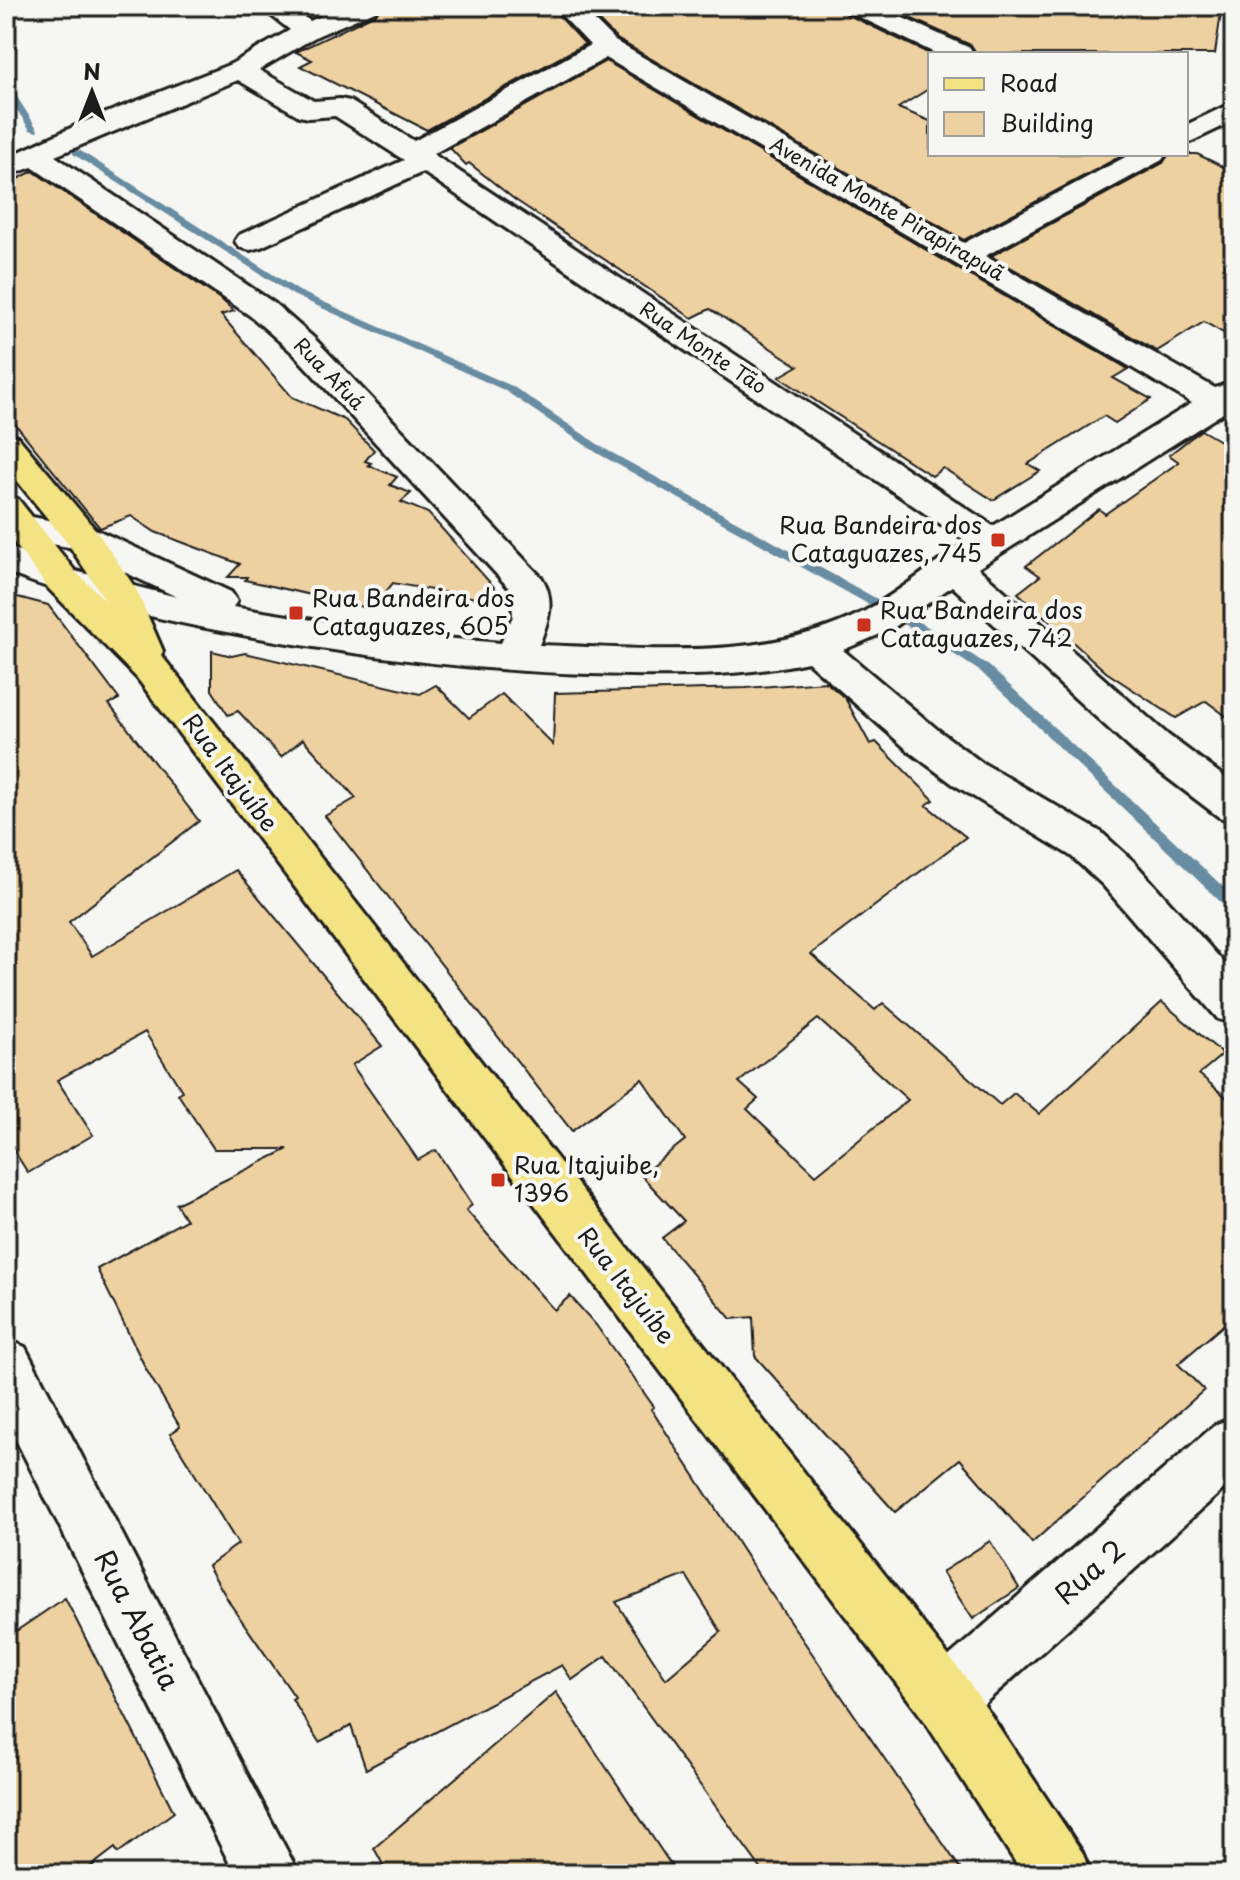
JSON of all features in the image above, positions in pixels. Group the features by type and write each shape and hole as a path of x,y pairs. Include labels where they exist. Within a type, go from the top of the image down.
{"main road":[{"name":"Rua Itajuíbe","path":"6,445 82,537 123,598 151,668"},
{"name":"Rua Itajuíbe","path":"62,580 151,668 945,1699 1060,1874"}],"street":[{"path":"272,6 308,31"},
{"path":"27,158 240,70 308,31 366,6"},
{"name":"Avenida Monte Pirapirapuã","path":"566,6 606,47 966,254 1225,397"},
{"path":"856,6 956,52"},
{"path":"250,241 418,157 606,47"},
{"name":"Rua Monte Tão","path":"240,70 309,110 340,107 993,543"},
{"path":"1193,126 1234,110"},
{"path":"966,254 1148,156"},
{"name":"Rua Afuá","path":"27,158 245,296 315,357 529,587 532,616 514,658"},
{"path":"10,529 62,580 123,598 200,615 400,648 514,658 690,663 764,658 815,647 879,620 940,576 1225,397"},
{"path":"10,529 82,537 267,624"},
{"path":"940,576 1234,806"},
{"path":"815,647 924,741 967,773 1086,844 1118,873 1234,1005"},
{"name":"Rua Abatia","path":"6,1365 268,1874"},
{"name":"Rua 2","path":"945,1699 1234,1444"}],"building":[{"path":"382,6 550,6 585,44 427,130 300,66 312,60 296,52 376,14"},
{"path":"584,6 840,6 846,14 928,53 928,89 898,108 928,120 928,156 1121,156 964,240 617,39"},
{"path":"883,6 1110,6 1135,10 1137,6 1222,6 1215,54 976,52 971,45"},
{"path":"606,61 1128,369 1113,378 1151,399 1115,423 1104,416 1028,464 1040,471 993,500 943,468 932,476 779,377 798,366 710,309 692,318 514,199 469,163 466,165 450,148"},
{"path":"1197,154 1234,172 1234,339 1204,322 1157,351 991,256 1163,163 1168,156"},
{"path":"33,171 234,311 221,315 292,397 345,420 374,450 365,461 371,463 368,465 397,477 390,485 411,493 401,502 428,513 509,604 393,583 372,609 245,580 247,577 228,577 240,564 155,532 131,516 100,528 6,413 6,185"},
{"path":"1201,430 1234,449 1234,722 1206,701 1176,718 1106,672 1018,593 1040,576 1026,566 1099,509 1105,514 1179,462 1169,455"},
{"path":"6,594 48,605 119,699 109,704 199,821 69,922 92,956 236,870 382,1046 352,1065 418,1160 436,1150 472,1205 466,1210 554,1310 570,1296 596,1325 654,1407 651,1409 767,1588 964,1874 765,1874 606,1656 572,1680 562,1665 366,1769 351,1726 319,1742 292,1699 295,1697 231,1605 208,1566 238,1544 170,1434 180,1427 147,1371 97,1269 186,1220 176,1204 288,1149 214,1149 178,1094 182,1091 145,1032 57,1080 93,1135 28,1173 6,1138","holes":["686,1575 721,1632 666,1679 616,1602"]},
{"path":"212,651 232,656 245,653 420,694 436,685 469,718 502,694 553,745 555,693 746,688 826,682 845,698 870,744 876,742 934,800 926,805 966,837 811,954 875,1010 883,1003 1000,1105 1014,1093 1039,1114 1162,1002 1223,1054 1199,1074 1234,1104 1234,1316 1178,1364 1204,1390 1032,1543 960,1459 895,1512 755,1356 753,1317 731,1319 662,1238 684,1221 641,1175 685,1140 642,1079 572,1131 325,816 356,798 303,739 281,757 238,711 228,715 212,690","holes":["818,1019 908,1100 816,1175 747,1109 758,1099 739,1082"]},
{"path":"990,1541 1019,1588 973,1619 942,1572"},
{"path":"65,1598 174,1812 118,1853 115,1848 81,1874 6,1874 6,1638"},
{"path":"556,1692 677,1874 388,1874 374,1848"}],"waterway":[{"path":"6,65 12,6"},
{"path":"6,86 34,130"},
{"path":"76,152 296,293 508,388 601,451 933,635 985,669 1234,906"}],"place":[{"name":"Rua Bandeira dos Cataguazes, 745","path":"998,540"},
{"name":"Rua Bandeira dos Cataguazes, 605","path":"296,613"},
{"name":"Rua Bandeira dos Cataguazes, 742","path":"864,625"},
{"name":"Rua Itajuibe, 1396","path":"498,1180"}]}
